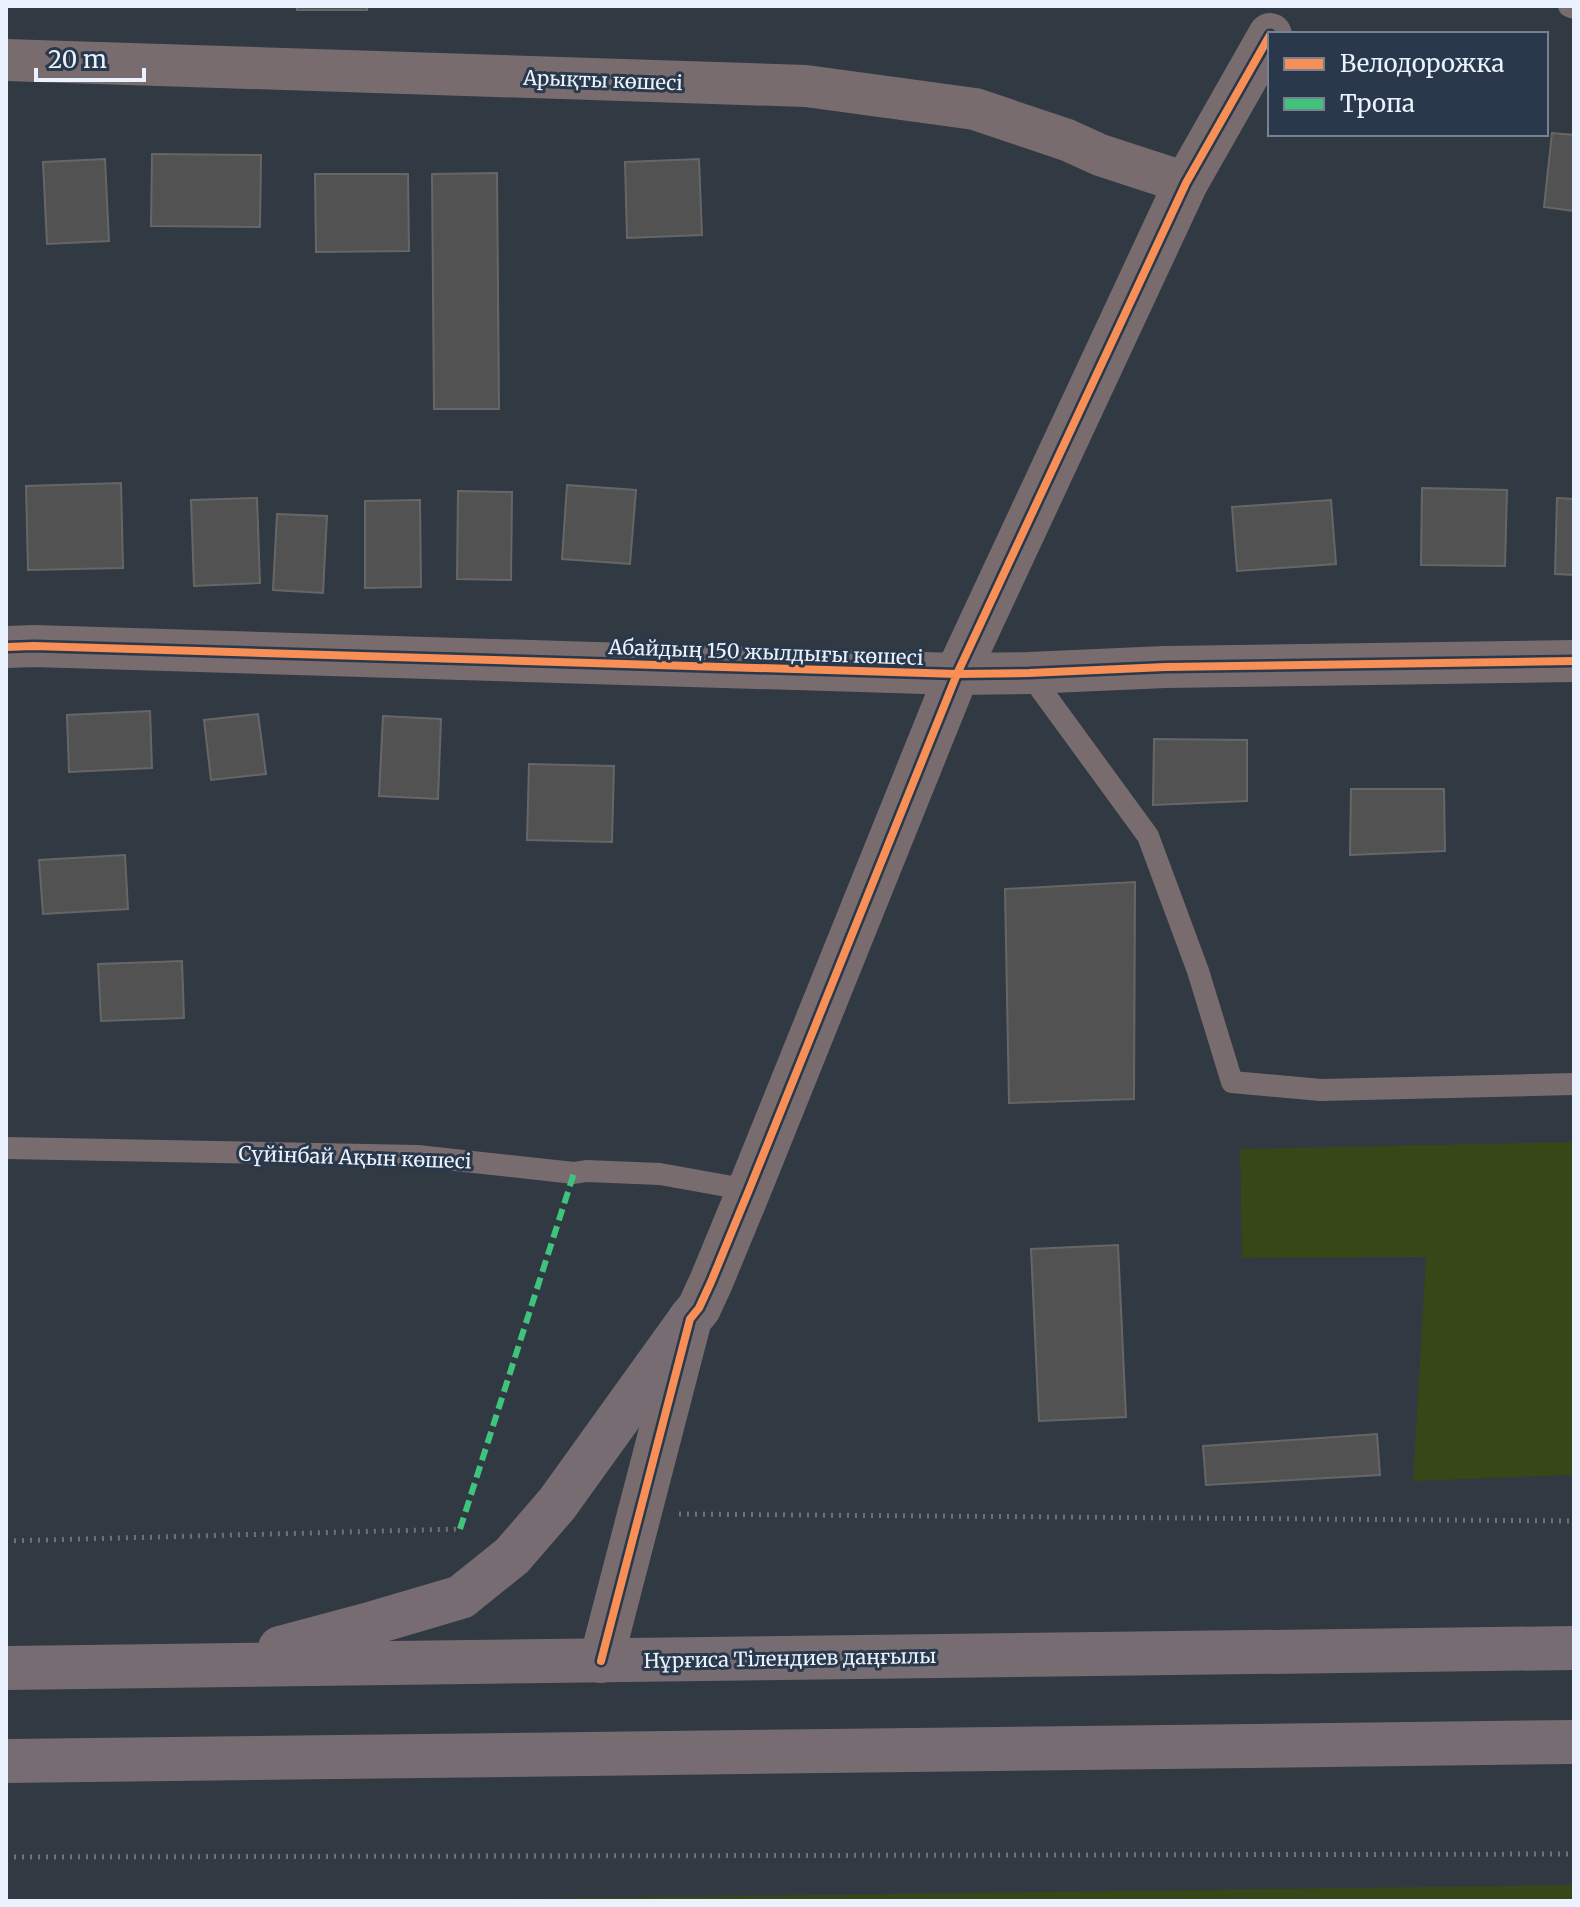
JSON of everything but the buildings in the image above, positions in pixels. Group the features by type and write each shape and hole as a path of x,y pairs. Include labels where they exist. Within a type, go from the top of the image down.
{"main road":[{"path":"214,1665 461,1597 512,1556 557,1504 690,1319"},
{"name":"Нұрғиса Тілендиев даңғылы","path":"6,1668 1574,1648"},
{"path":"6,1761 1574,1742"}],"street":[{"path":"1272,32 1287,6"},
{"path":"601,1661 690,1319 705,1295 749,1190 957,674 1186,183 1268,39"},
{"name":"Арықты көшесі","path":"6,60 806,86 975,109 1186,183"},
{"name":"Абайдың 150 жылдығы көшесі","path":"6,647 957,674 1165,667 1574,661"}],"lane":[{"path":"1029,673 1148,836 1198,971 1232,1082 1321,1090 1574,1084"},
{"name":"Сүйінбай Ақын көшесі","path":"6,1148 418,1156 574,1173 660,1174 749,1190"}],"path":[{"path":"639,1513 1574,1521"},
{"path":"6,1541 460,1529"},
{"path":"6,1857 1574,1854"}],"green space":[{"path":"1574,1142 1574,1475 1413,1481 1426,1257 1242,1258 1240,1149"},
{"path":"1574,1885 1574,1901 357,1901"}],"marked path":[{"path":"460,1529 574,1173"}],"cycle path":[{"path":"601,1661 690,1319 711,1282 957,674 1186,183 1268,39"},
{"path":"6,647 957,674 1165,667 1574,661"}]}
